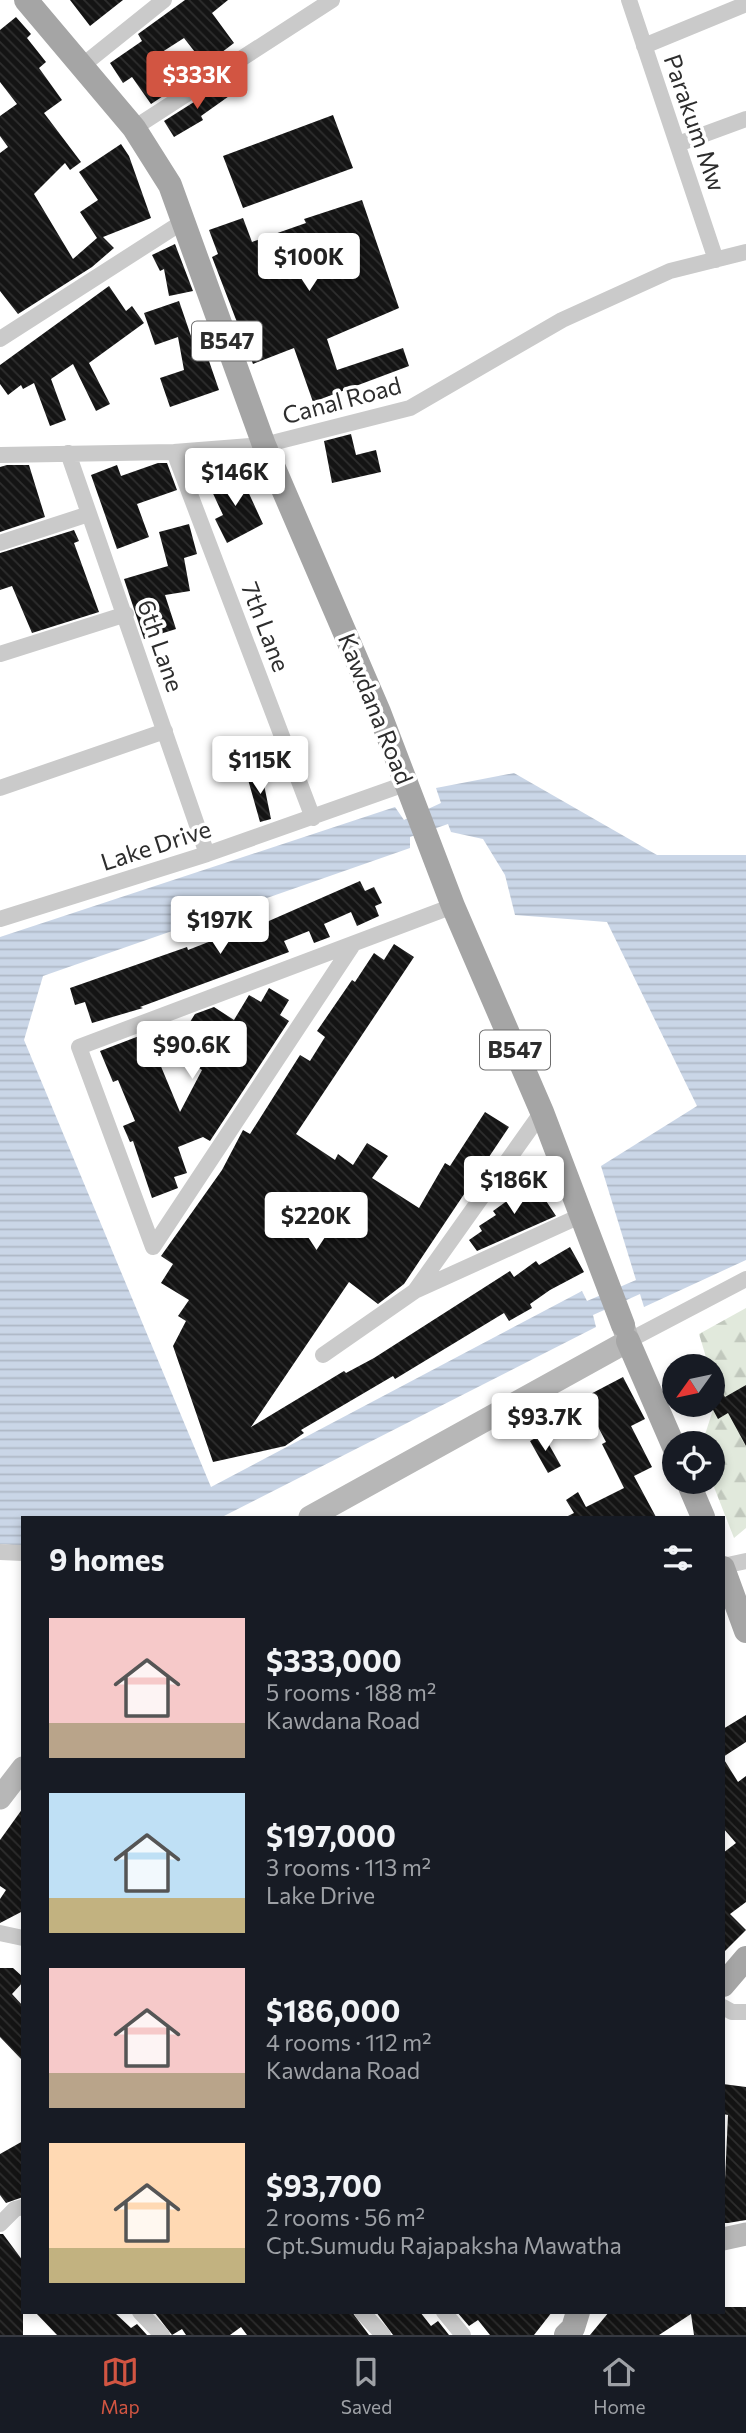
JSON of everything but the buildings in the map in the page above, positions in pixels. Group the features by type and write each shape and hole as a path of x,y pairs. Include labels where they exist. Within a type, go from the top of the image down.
{"main road":[{"name":"Kawdana Road","path":"26,0 134,128 170,185 264,445 379,712 453,906 542,1112 580,1216 667,1431"},
{"path":"312,1516 626,1333"},
{"path":"693,1494 703,1516"},
{"path":"725,1573 746,1631"},
{"path":"0,1798 21,1771"},
{"path":"725,1983 746,1958"},
{"path":"725,2239 746,2234"}],"street":[{"path":"83,65 164,0"},
{"path":"134,128 332,0"},
{"name":"Parakum Mw","path":"629,0 716,260"},
{"path":"644,46 746,4"},
{"path":"678,144 746,119"},
{"path":"0,339 184,220"},
{"name":"Canal Road","path":"0,455 174,452 264,445 411,408 562,320 670,271 746,251"},
{"name":"7th Lane","path":"174,452 313,818"},
{"name":"6th Lane","path":"68,453 207,854"},
{"path":"0,543 89,514"},
{"path":"0,654 126,614"},
{"path":"0,788 165,731"},
{"name":"Lake Drive","path":"0,919 313,818 409,795"},
{"path":"352,946 153,1247 79,1047 453,906"},
{"path":"415,1291 542,1112"},
{"path":"323,1355 415,1291 580,1216"},
{"path":"626,1333 746,1279"},
{"path":"1,1553 21,1553"},
{"path":"725,1566 746,1561"},
{"path":"0,1933 21,1938"},
{"path":"725,2008 746,2012"},
{"path":"0,2224 15,2209 21,2208"},
{"path":"143,2314 162,2335"},
{"path":"364,2314 383,2335"},
{"path":"446,2314 463,2335"}],"green space":[{"path":"746,1308 746,1528 734,1538 717,1494 725,1494 725,1431 706,1431 710,1418 725,1417 725,1354 705,1354 699,1334"}],"water":[{"path":"514,773 657,855 746,855 746,1260 644,1307 640,1294 593,1315 596,1327 224,1516 21,1516 21,1546 0,1544 0,937 395,807 404,820 441,803 436,788","holes":["448,824 451,832 483,839 505,875 515,915 607,922 697,1106 601,1166 636,1280 587,1301 582,1291 211,1487 24,1040 43,976 410,848 410,837"]}]}
